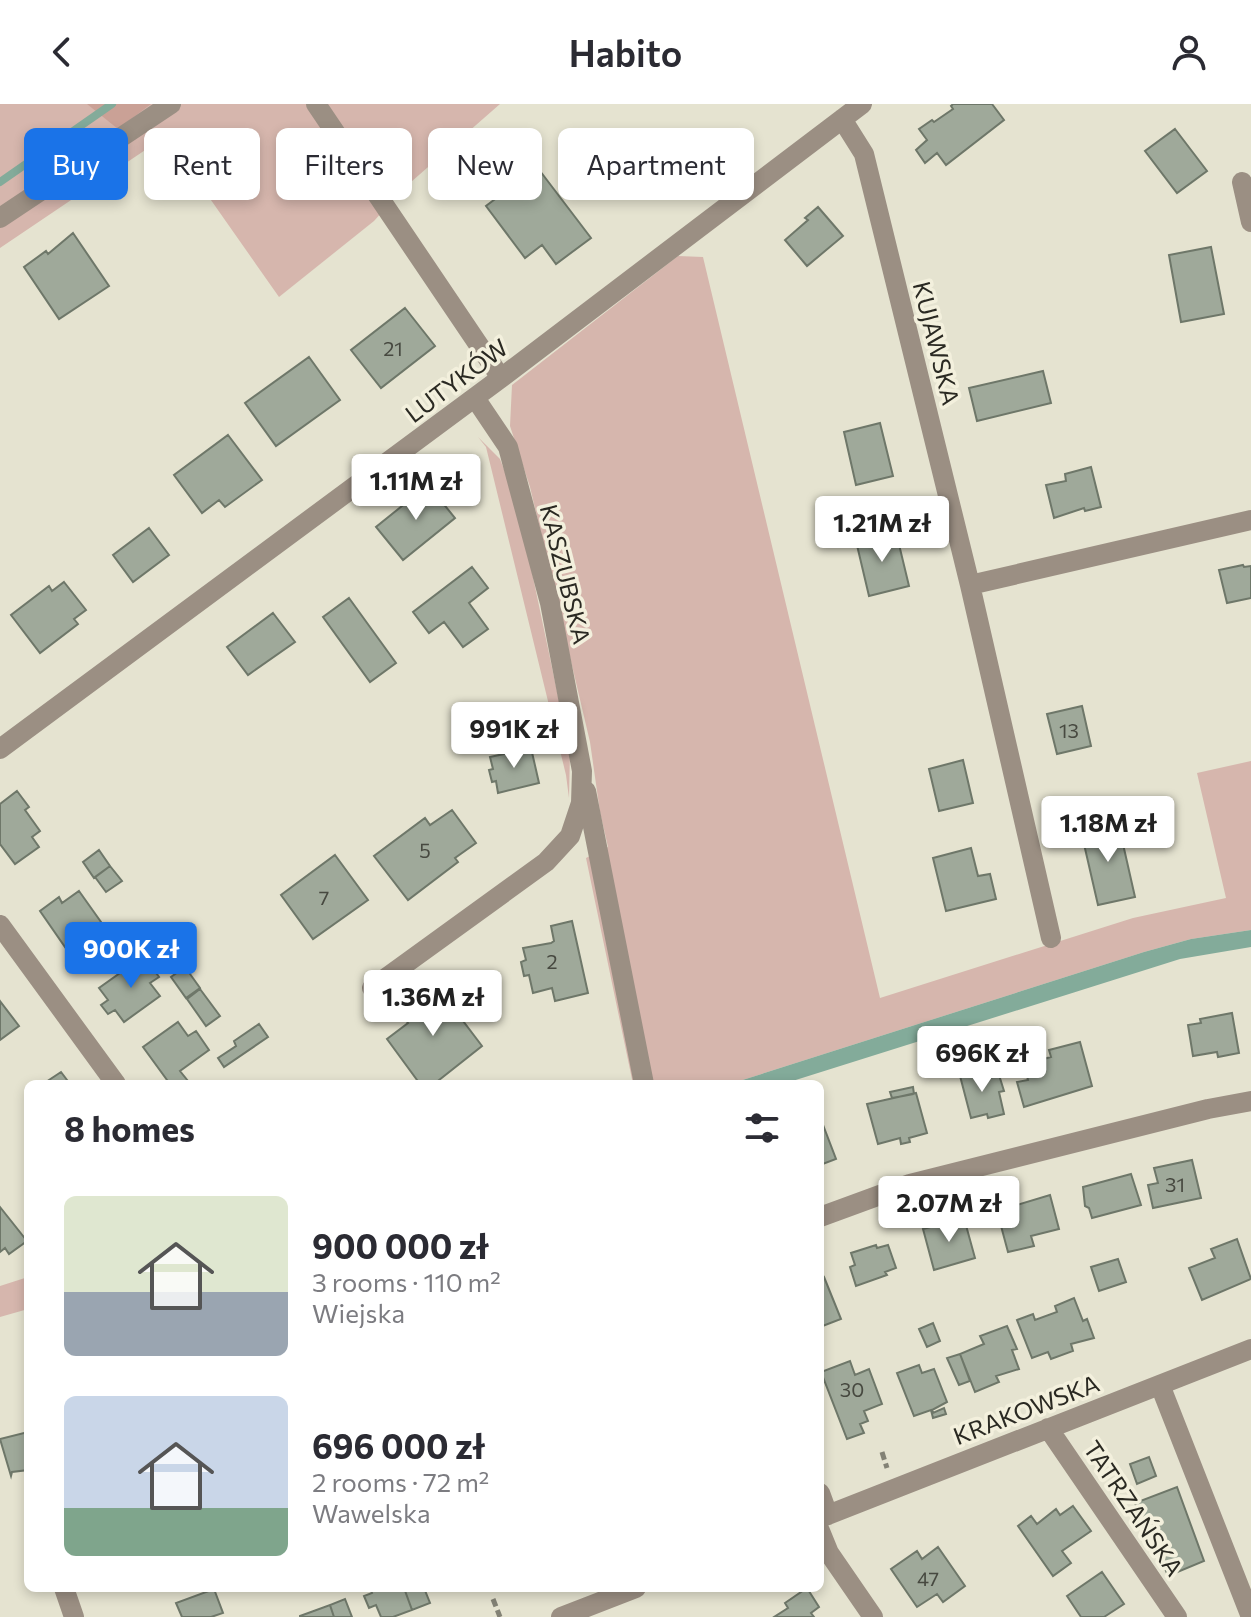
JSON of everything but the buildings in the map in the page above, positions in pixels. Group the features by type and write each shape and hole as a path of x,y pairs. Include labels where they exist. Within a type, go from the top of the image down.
{"street":[{"path":"0,218 171,104"},
{"path":"316,104 501,378"},
{"name":"LUTYKÓW","path":"0,749 475,398 862,104"},
{"name":"KUJAWSKA","path":"842,119 864,154 970,585 1051,938"},
{"path":"1242,182 1251,222"},
{"name":"KASZUBSKA","path":"475,398 508,447 550,603 643,1080"},
{"path":"970,585 1251,520"},
{"name":"KASZUBSKA","path":"372,988 546,862 570,836 581,803 582,771"},
{"path":"0,925 113,1080"},
{"path":"824,1216 910,1184 1251,1101"},
{"name":"KRAKOWSKA","path":"824,1521 1251,1349"},
{"path":"1160,1385 1251,1617"},
{"name":"TATRZAŃSKA","path":"1048,1428 1177,1617"},
{"path":"824,1526 829,1553 873,1617"},
{"path":"65,1592 74,1617"},
{"path":"561,1617 626,1592"}],"path":[{"path":"493,1599 500,1617"}],"shaded area":[{"path":"0,104 500,104 473,128 428,128 428,167 412,181 412,128 276,128 276,200 393,200 374,221 279,297 211,200 260,200 260,128 144,128 144,151 128,162 128,128 24,128 24,200 71,200 0,248"},
{"path":"87,104 151,104 119,128"},
{"path":"678,256 703,257 880,998 1133,918 1226,898 1197,773 1251,761 1251,930 1191,939 1144,952 743,1080 632,1080 586,858 608,847 590,742 530,487 510,426 512,385"},
{"path":"478,437 500,459 518,506 570,753 569,798 486,447"},
{"path":"1251,930 1251,947 1180,959 796,1080 743,1080 1144,952 1191,939"},
{"path":"24,1278 24,1310 0,1317 0,1286"}],"waterway":[{"path":"0,182 112,104"}]}
